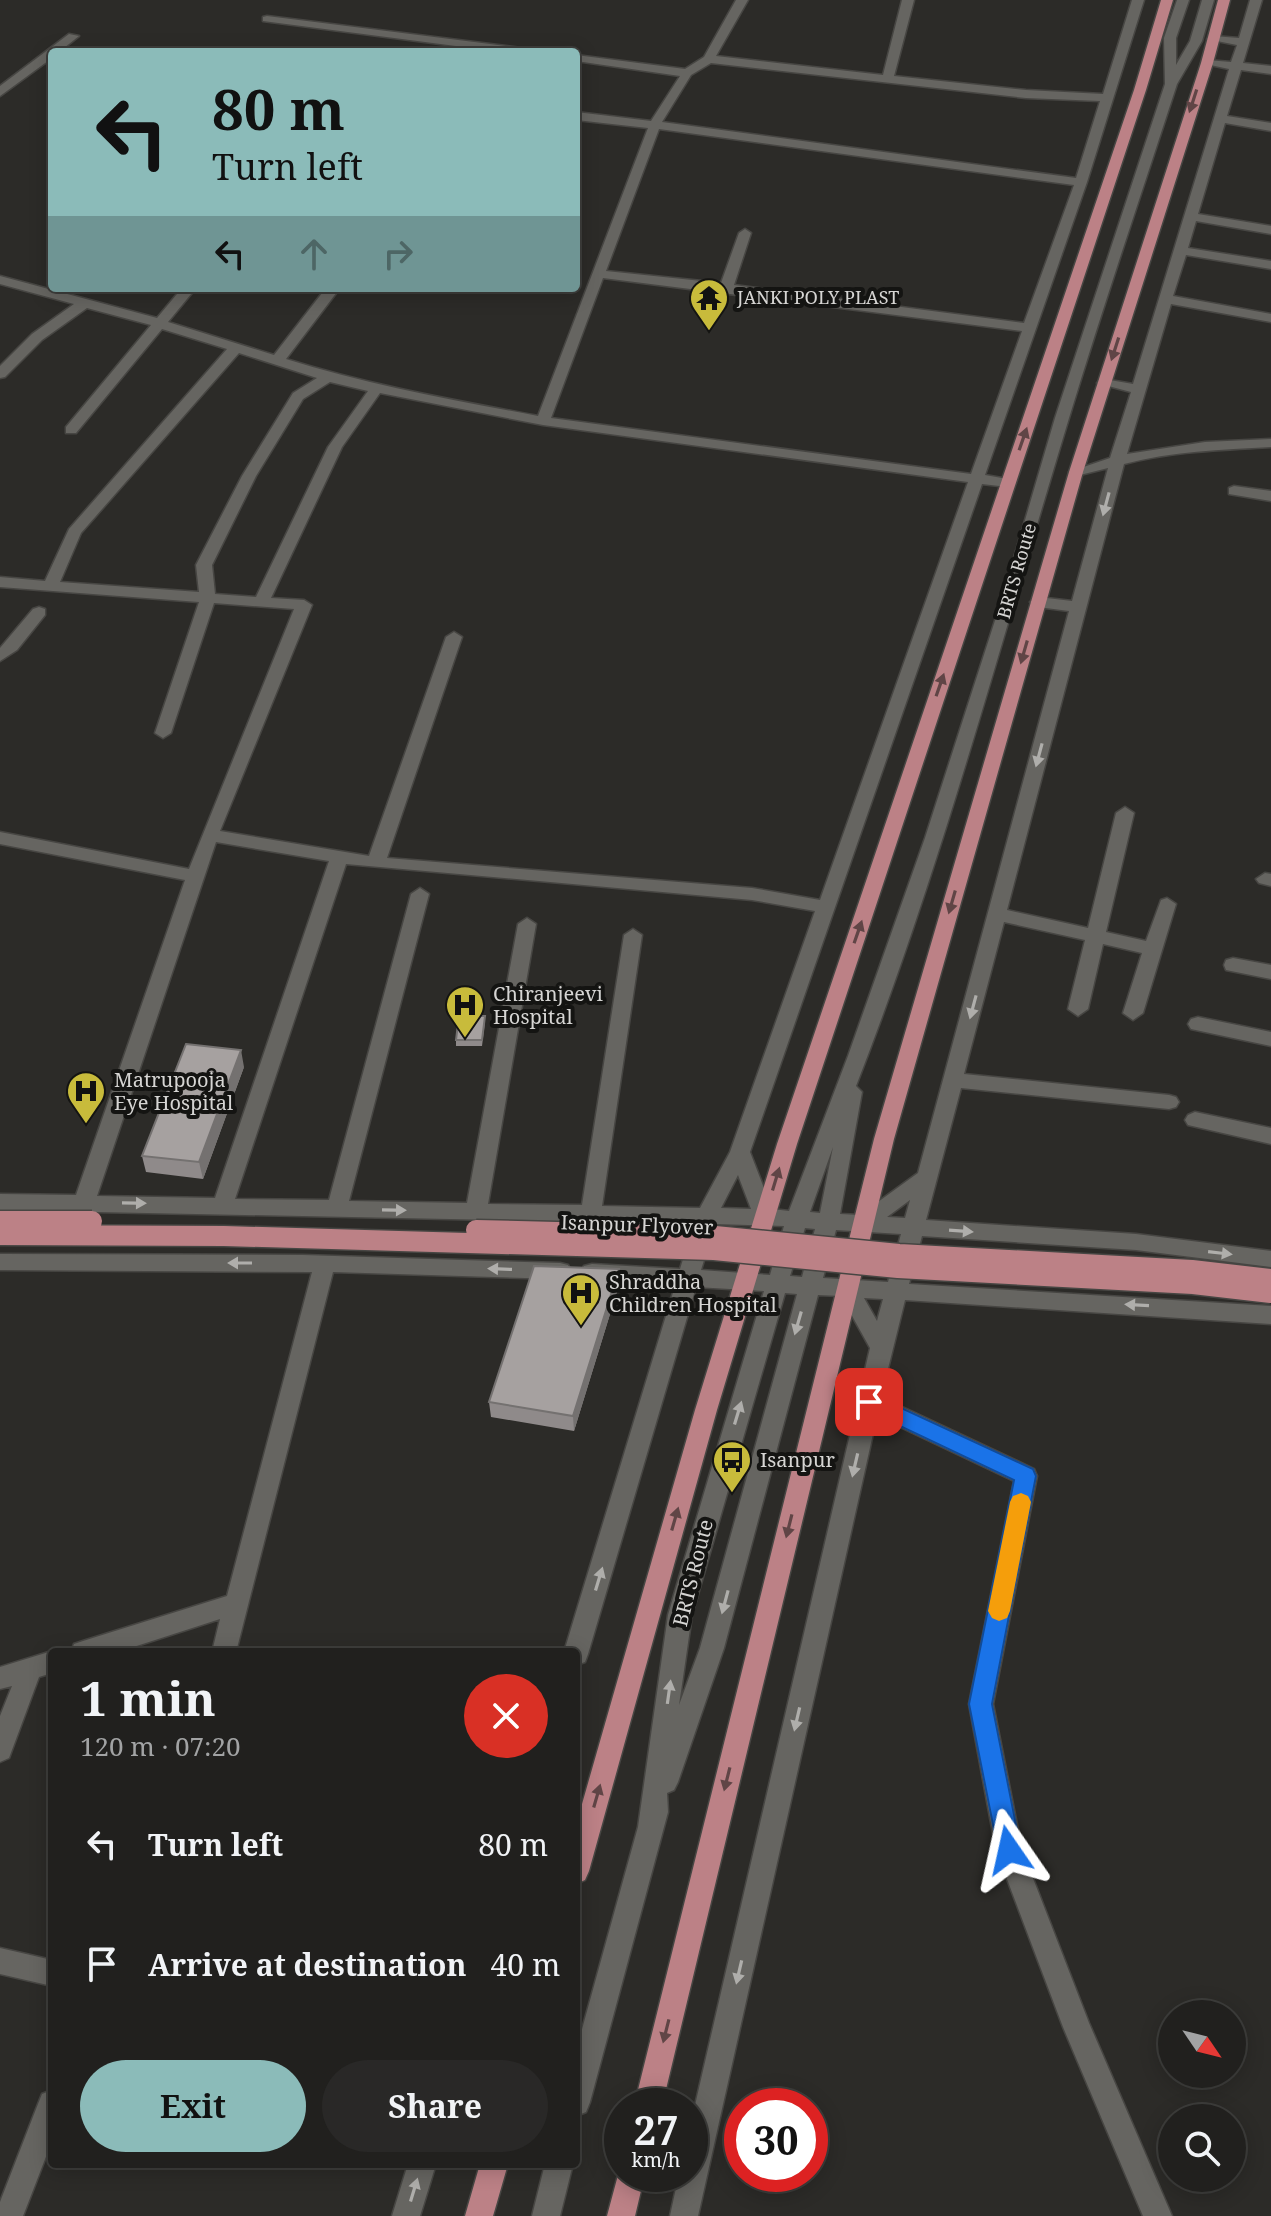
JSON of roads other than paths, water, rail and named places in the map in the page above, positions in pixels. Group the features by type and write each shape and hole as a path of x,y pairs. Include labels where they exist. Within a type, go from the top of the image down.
{"main road":[{"path":"580,1857 764,1217 1140,90 1167,0"},
{"path":"652,2088 884,1139 1076,472 1207,63 1224,0"},
{"name":"Isanpur Flyover","path":"0,1221 227,1222 715,1236 899,1254 1192,1270 1271,1279"},
{"name":"Isanpur Flyover","path":"0,1235 224,1236 714,1250 898,1268 1193,1284 1271,1293"},
{"path":"479,2216 493,2168"},
{"path":"621,2216 627,2192"}],"street":[{"path":"543,421 655,124 687,73 709,59 742,0"},
{"path":"888,78 908,0"},
{"path":"578,1648 707,1215 740,1152 1081,182 1138,0"},
{"path":"1171,84 1170,38 1183,0"},
{"path":"1171,84 1196,41 1208,0"},
{"path":"684,2216 881,1348 899,1291 1117,461 1256,0"},
{"path":"267,19 497,48"},
{"path":"57,48 73,36"},
{"path":"1213,39 1245,42"},
{"path":"0,92 48,55"},
{"path":"580,59 687,73"},
{"path":"709,59 1026,94 1109,98"},
{"path":"1207,63 1271,70"},
{"name":"BRTS Route","path":"650,1825 680,1615 797,1219 934,838 1009,602 1062,418 1171,84"},
{"path":"580,116 1081,182"},
{"path":"1220,118 1271,127"},
{"path":"1189,216 1271,230"},
{"path":"726,288 745,233"},
{"path":"1179,250 1271,265"},
{"path":"599,274 1029,328"},
{"path":"0,280 158,323 328,377 377,388 543,421 1008,483"},
{"path":"71,430 185,292"},
{"path":"277,361 330,292"},
{"path":"1165,299 1271,318"},
{"path":"0,374 37,337 85,303"},
{"path":"50,586 74,532 235,349"},
{"path":"163,733 208,598 204,565 249,476 298,396 328,377"},
{"path":"1104,383 1139,389"},
{"path":"261,602 335,447 377,388"},
{"path":"1076,472 1147,453 1271,443"},
{"path":"1234,491 1271,496"},
{"path":"0,582 304,605 209,835 84,1203"},
{"path":"1038,602 1079,607"},
{"path":"0,656 39,612"},
{"path":"376,863 454,637"},
{"path":"1078,1009 1125,813"},
{"path":"209,835 376,863 752,894 826,907"},
{"path":"0,838 195,876"},
{"path":"223,1205 339,857"},
{"path":"337,1208 420,894"},
{"path":"1133,1013 1167,904"},
{"path":"997,914 1154,949"},
{"path":"476,1212 527,924"},
{"path":"591,1213 633,935"},
{"path":"1233,965 1271,972"},
{"path":"1198,1024 1271,1039"},
{"name":"BRTS Route","path":"580,2087 650,1825 712,1648 834,1198 858,1056"},
{"path":"953,1080 1169,1102"},
{"path":"1195,1120 1271,1136"},
{"path":"740,1152 764,1217"},
{"path":"863,1224 927,1177"},
{"path":"0,1202 764,1217 1136,1242 1271,1259"},
{"path":"0,1262 325,1264 690,1276 809,1287 1271,1315"},
{"path":"225,1648 325,1264"},
{"path":"847,1287 881,1348"},
{"path":"869,1402 1026,1476 981,1704 1009,1850 1077,2027 1158,2216"},
{"path":"96,1648 238,1603"},
{"path":"0,1678 41,1665"},
{"path":"0,1750 41,1665"},
{"path":"0,1961 48,1972"},
{"path":"9,2216 48,2114"},
{"path":"406,2216 421,2168"},
{"path":"546,2216 558,2168"}],"place":[{"name":"JANKI POLY PLAST","path":"709,332"},
{"name":"Chiranjeevi Hospital","path":"465,1039"},
{"name":"Matrupooja Eye Hospital","path":"86,1125"},
{"name":"Shraddha Children Hospital","path":"581,1327"},
{"name":"Isanpur","path":"732,1494"}]}
